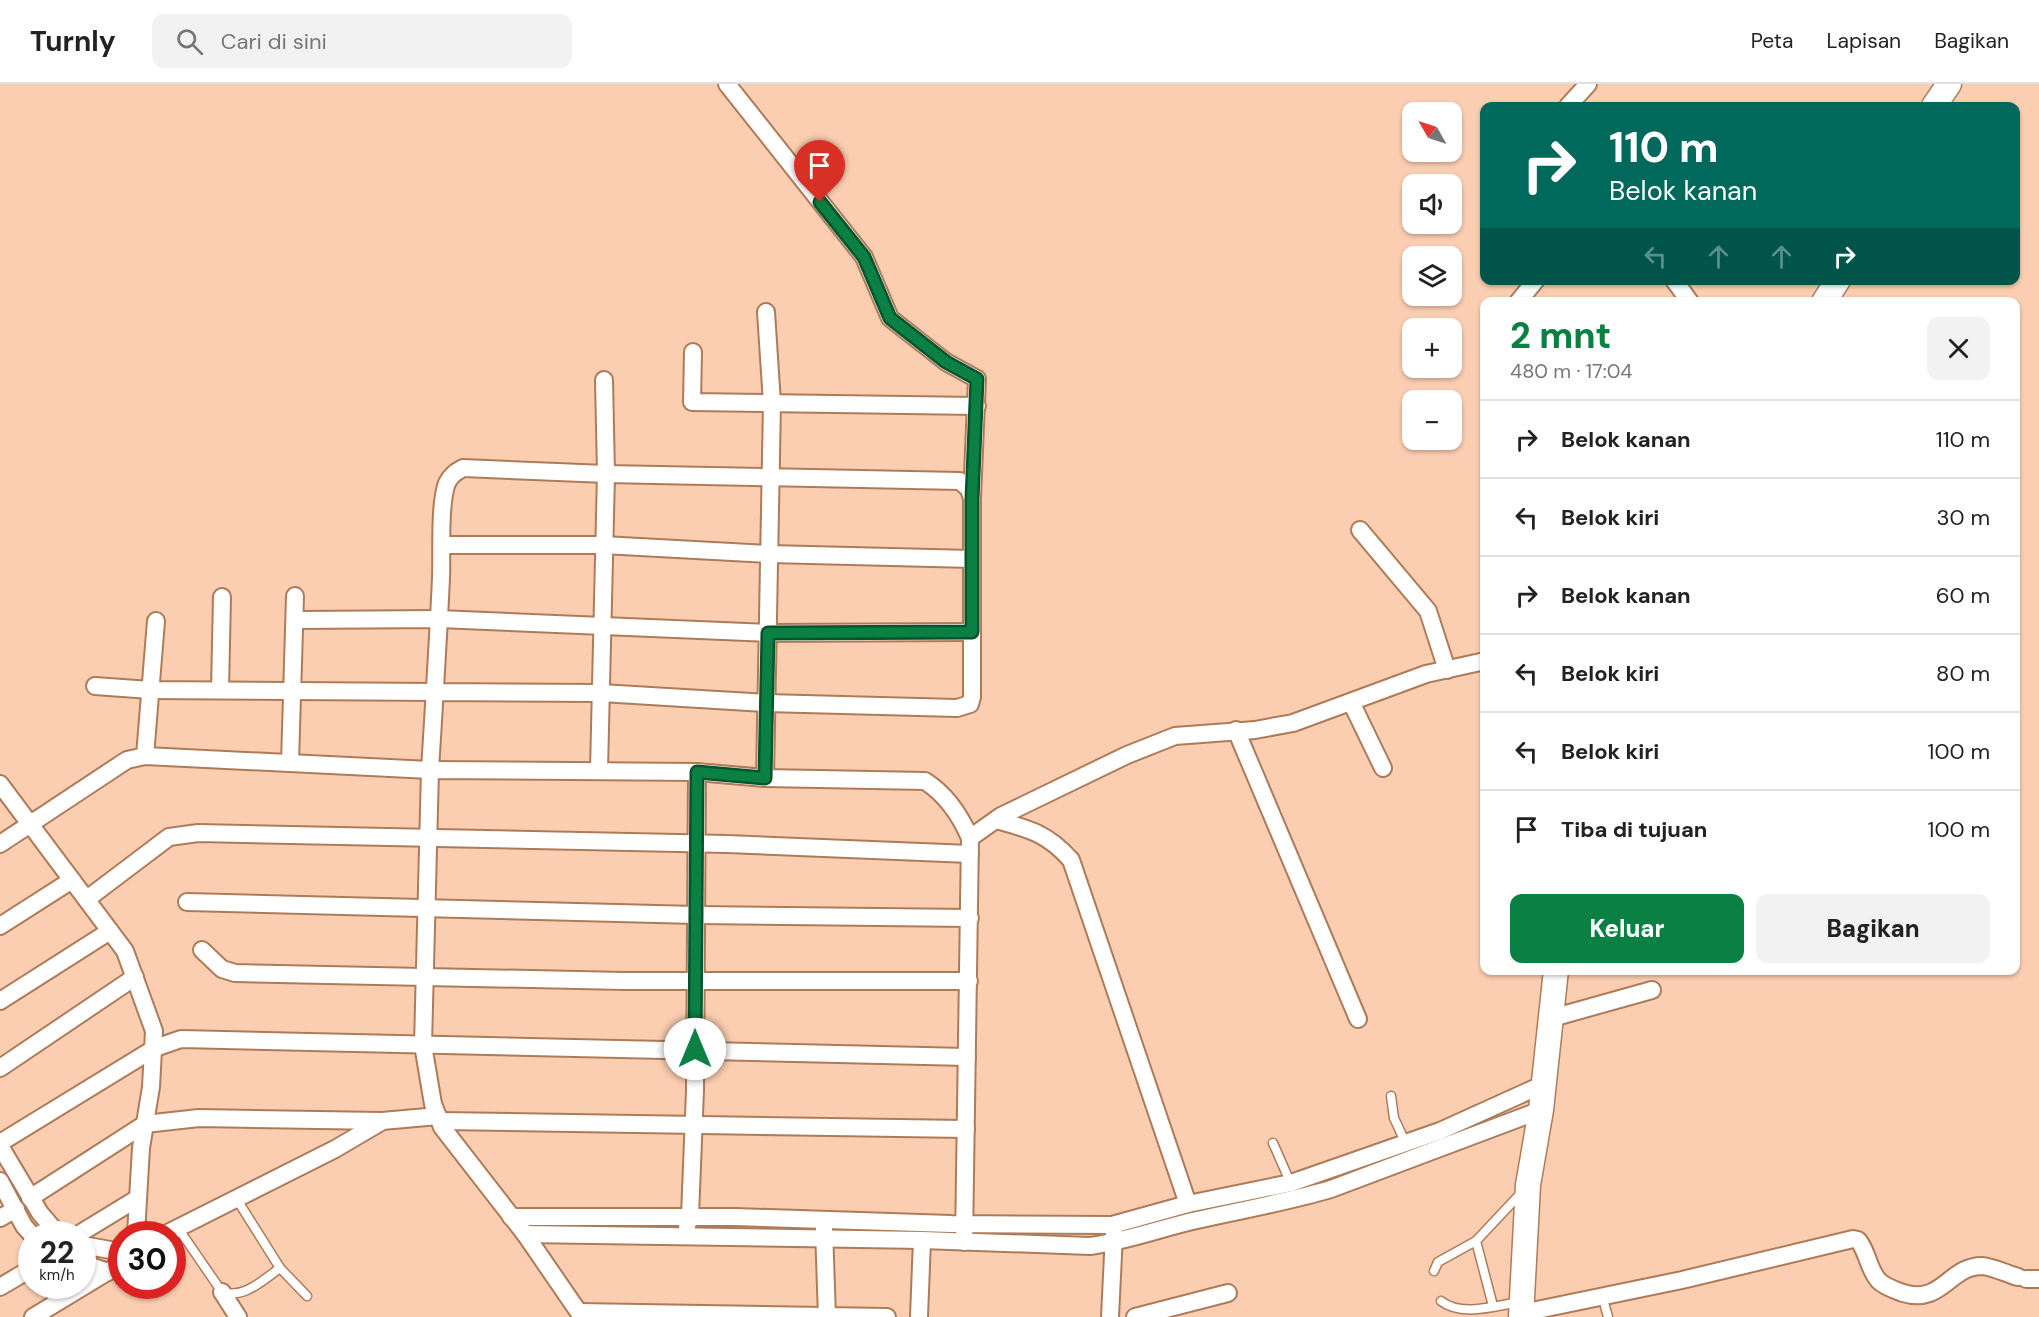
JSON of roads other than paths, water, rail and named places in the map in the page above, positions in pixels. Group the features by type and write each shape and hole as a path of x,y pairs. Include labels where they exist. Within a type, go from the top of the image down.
{"main road":[{"path":"1937,102 1949,84"},
{"path":"1521,1310 1528,1185 1541,1110 1556,975"}],"street":[{"path":"95,686 150,690 601,693 766,703 957,708 970,704 972,697 972,499 977,379 946,362 890,318 864,257 727,84"},
{"path":"1572,102 1588,84"},
{"path":"1522,297 1532,285"},
{"path":"765,778 772,403 766,312"},
{"path":"693,352 692,402 977,406"},
{"path":"599,771 606,474 604,380"},
{"path":"887,1317 580,1314 525,1234 439,1118 423,1045 430,770 447,484 453,473 464,468 606,474 960,481 969,489 972,499"},
{"path":"1360,530 1428,611 1447,670"},
{"path":"442,545 603,545 769,554 972,559"},
{"path":"290,763 295,596"},
{"path":"220,690 222,597"},
{"path":"296,620 439,619 768,633 972,632"},
{"path":"145,756 156,621"},
{"path":"87,899 169,837 198,833 428,840 970,846 996,820 1127,755 1175,736 1255,730 1293,723 1426,674 1480,662"},
{"path":"1351,702 1383,768"},
{"path":"1236,730 1358,1019"},
{"path":"0,844 127,760 145,756 430,770 697,772 765,778 926,781 938,789 952,805 970,846 964,1242"},
{"path":"684,1236 690,1216 695,1049 697,772"},
{"path":"0,784 125,951 154,1031 155,1048 141,1148 137,1221"},
{"path":"996,820 1034,830 1055,843 1071,860 1188,1204"},
{"path":"0,926 72,880"},
{"path":"187,902 696,915 970,918"},
{"path":"0,1001 110,931"},
{"path":"202,950 222,969 235,973 695,981 969,981"},
{"path":"0,1068 135,977"},
{"path":"1552,1018 1652,990"},
{"path":"45,1221 0,1145 155,1048 181,1039 967,1057"},
{"path":"525,1234 922,1240 1090,1246 1115,1243 1194,1220 1297,1199 1408,1150 1440,1131 1544,1084"},
{"path":"511,1217 690,1216 964,1224 1112,1225 1188,1204 1291,1183 1408,1150 1478,1136 1541,1110"},
{"path":"30,1198 145,1124 200,1118 382,1121 439,1118 966,1129"},
{"path":"186,1224 335,1149 382,1121"},
{"path":"0,1181 22,1221"},
{"path":"96,1224 138,1198"},
{"path":"0,1218 16,1209"},
{"path":"823,1220 827,1317"},
{"path":"1110,1317 1115,1243 1112,1225"},
{"path":"1521,1310 1714,1273 1853,1239 1858,1240 1864,1247 1868,1261 1880,1282 1917,1298 1928,1295 1957,1275 1981,1266 2027,1278"},
{"path":"919,1317 922,1240"},
{"path":"33,1317 108,1271"},
{"path":"0,1287 18,1276"},
{"path":"222,1292 238,1317"},
{"path":"1135,1317 1228,1293"}],"lane":[{"path":"1391,1096 1394,1118 1408,1150"},
{"path":"1273,1143 1297,1199"},
{"path":"1434,1271 1438,1262 1476,1241 1528,1185"},
{"path":"236,1198 280,1268 307,1296"},
{"path":"1476,1241 1493,1306"},
{"path":"186,1248 222,1292 232,1295 249,1289 280,1268"},
{"path":"1602,1295 1608,1317"},
{"path":"1441,1301 1450,1308 1468,1310 1493,1306 1521,1310"}]}
